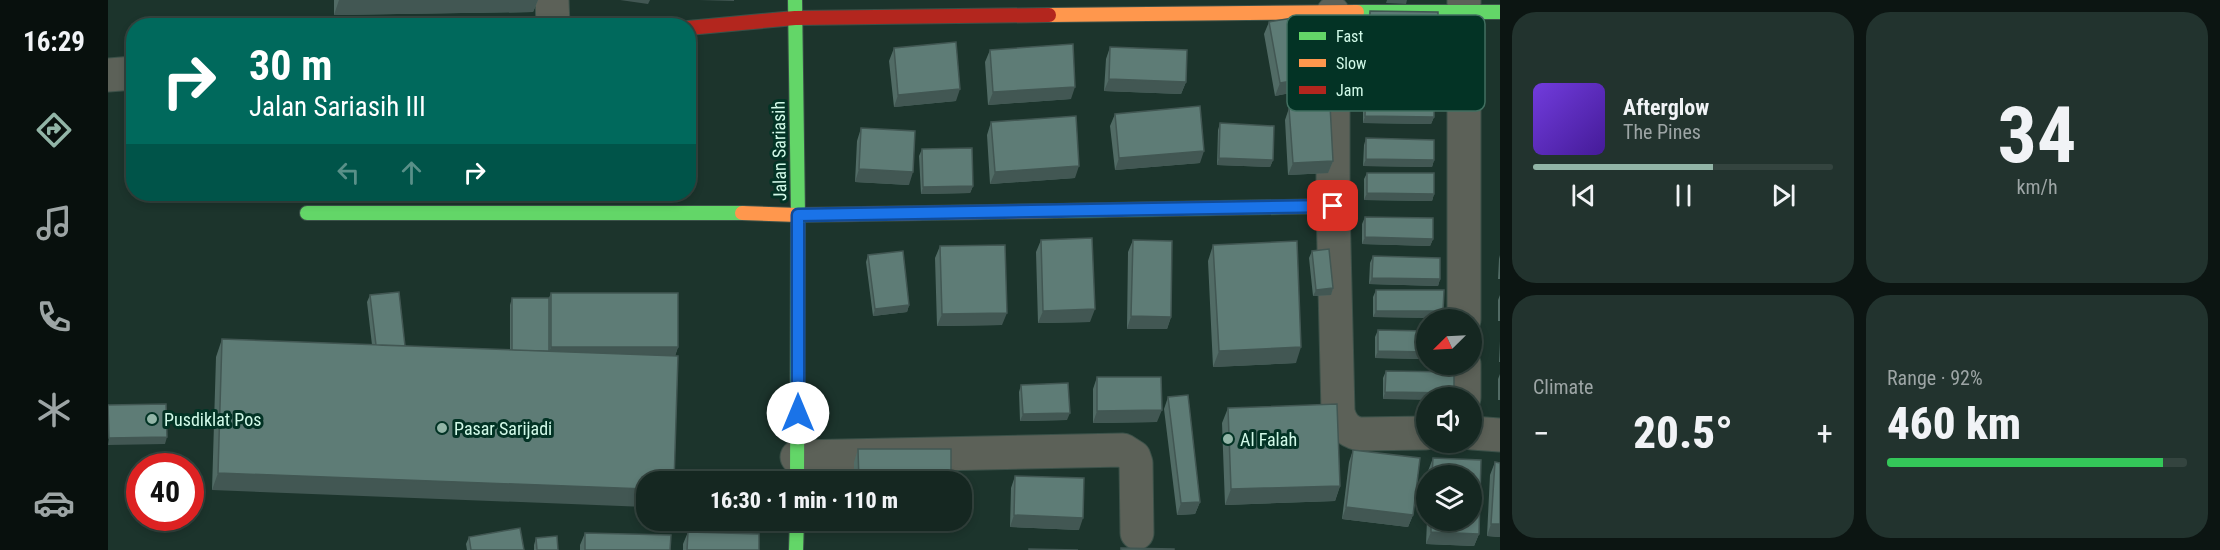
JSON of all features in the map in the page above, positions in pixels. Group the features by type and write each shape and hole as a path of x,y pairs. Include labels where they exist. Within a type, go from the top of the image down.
{"street":[{"path":"552,0 552,18"},
{"name":"Jalan Sariasih","path":"795,0 798,215 797,469"},
{"path":"696,27 795,18 1033,7 1243,6 1333,13 1464,6 1500,12"},
{"path":"108,75 126,74"},
{"path":"1333,111 1333,206 1340,420 1350,432 1359,434 1416,434"},
{"path":"1464,111 1464,309"},
{"path":"307,213 726,212 798,215 1333,206"},
{"path":"1482,434 1500,435"},
{"path":"797,469 1123,450 1134,457 1136,463 1137,533"},
{"path":"796,550 797,531"}],"building":[{"path":"1370,11 1438,12 1438,15 1370,15"},
{"path":"1287,19 1287,82 1280,83 1269,22"},
{"path":"956,42 960,89 898,95 894,48"},
{"path":"1073,44 1075,87 993,92 990,50"},
{"path":"1110,47 1187,50 1186,82 1109,79"},
{"path":"1200,106 1204,151 1119,158 1115,114"},
{"path":"1289,111 1330,111 1333,161 1293,163"},
{"path":"1365,111 1434,111 1434,117 1365,116"},
{"path":"1076,116 1079,166 995,172 991,122"},
{"path":"1220,123 1274,126 1273,160 1219,158"},
{"path":"861,128 915,131 913,172 859,169"},
{"path":"1366,138 1434,140 1434,160 1366,159"},
{"path":"972,148 973,186 923,187 922,149"},
{"path":"1367,173 1434,173 1434,194 1367,193"},
{"path":"1365,217 1433,218 1433,239 1365,237"},
{"path":"1092,238 1095,309 1043,311 1041,240"},
{"path":"1133,240 1172,241 1171,317 1131,316"},
{"path":"1297,241 1301,347 1219,351 1213,245"},
{"path":"1005,245 1007,313 942,314 940,246"},
{"path":"1329,249 1333,288 1316,290 1312,251"},
{"path":"903,251 909,305 875,309 868,255"},
{"path":"1373,256 1440,258 1440,279 1372,278"},
{"path":"1376,290 1444,290 1443,309 1376,311"},
{"path":"399,292 405,346 376,345 370,295"},
{"path":"551,293 678,293 678,347 551,347"},
{"path":"512,298 549,298 549,351 512,350"},
{"path":"1378,330 1416,331 1416,352 1378,351"},
{"name":"Pasar Sarijadi","path":"222,339 678,356 674,471 636,471 636,489 218,473"},
{"path":"1386,371 1416,371 1416,375 1454,375 1454,387 1416,387 1416,392 1385,392"},
{"path":"1097,377 1161,377 1162,410 1097,411"},
{"path":"1068,383 1070,413 1023,414 1021,385"},
{"path":"1188,395 1200,502 1181,503 1168,397"},
{"path":"166,404 167,437 109,438 108,405"},
{"path":"1337,404 1340,486 1231,489 1228,408"},
{"path":"858,449 951,449 951,471 859,471"},
{"path":"1353,450 1420,458 1419,465 1416,465 1413,515 1346,507"},
{"path":"1433,458 1481,460 1481,465 1433,465"},
{"path":"1495,462 1500,463 1500,524 1491,524"},
{"path":"1015,476 1084,478 1083,518 1014,515"},
{"path":"520,528 524,550 471,550 469,537"},
{"path":"1431,531 1479,531 1479,534"},
{"path":"688,532 759,534 759,550 687,550"},
{"path":"585,533 671,535 670,550 585,550"},
{"path":"557,536 558,550 537,550 536,538"},
{"path":"1121,548 1174,549 1174,550 1121,550"},
{"path":"1029,549 1078,550 1029,550"}],"traffic: fast":[{"path":"795,0 798,215 797,471"},
{"path":"1357,12 1500,12"},
{"path":"1055,211 1333,206"},
{"path":"307,213 742,213"},
{"path":"796,550 797,531"}],"traffic: slow":[{"path":"1049,15 1357,12"},
{"path":"742,213 798,215 1055,211"}],"traffic: jam":[{"path":"696,27 795,18 1049,15"}],"place":[{"name":"Pusdiklat Pos","path":"152,419"},
{"name":"Pasar Sarijadi","path":"442,428"},
{"name":"Al Falah","path":"1228,439"}],"route":[{"path":"798,413 798,215 1333,206"}]}
